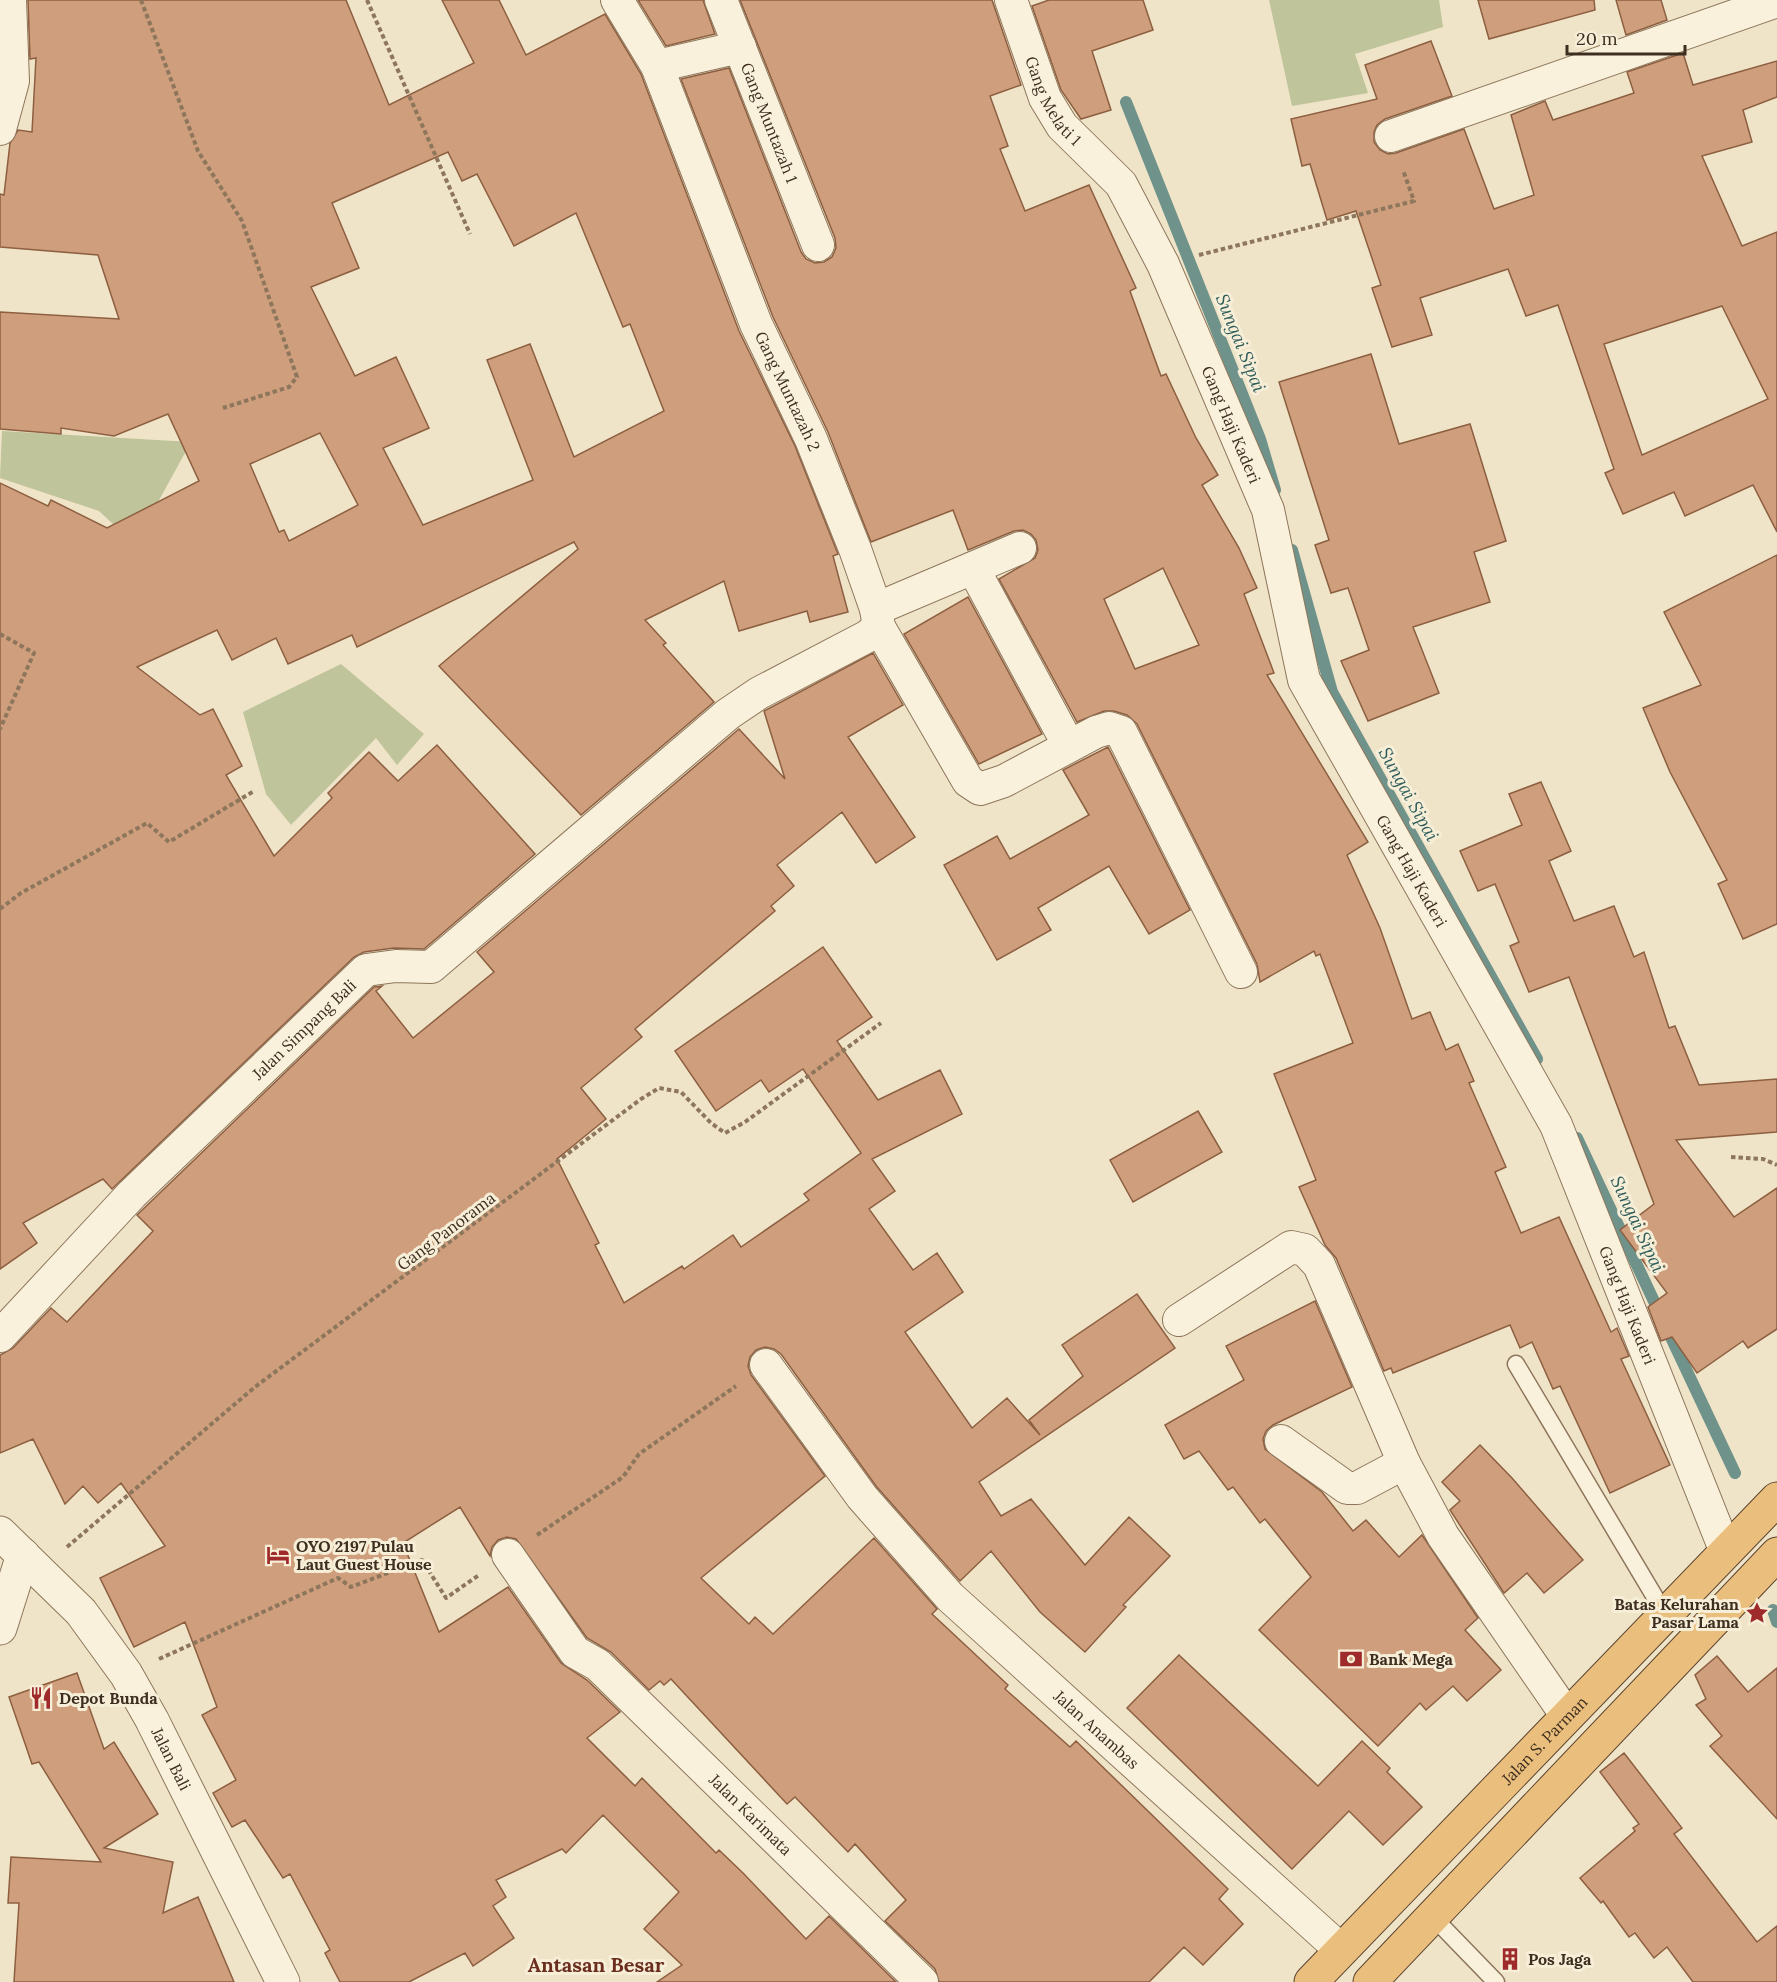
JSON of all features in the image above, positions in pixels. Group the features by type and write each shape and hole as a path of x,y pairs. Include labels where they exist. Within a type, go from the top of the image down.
{"highway":[{"name":"Jalan S. Parman","path":"1311,1982 1777,1499"},
{"path":"1370,1982 1777,1554"},
{"path":"1394,1895 1427,1922"}],"street":[{"path":"0,129 13,81 10,0"},
{"name":"Gang Muntazah 2","path":"617,0 657,66 756,324 811,439 855,549 878,618 968,781 980,789 1005,781 1069,746"},
{"name":"Gang Muntazah 1","path":"721,0 818,245"},
{"name":"Gang Melati 1","path":"1011,0 1045,98 1062,126 1121,184"},
{"path":"1391,136 1777,1"},
{"path":"657,66 740,47"},
{"name":"Gang Haji Kaderi","path":"1121,184 1163,264 1268,510 1304,680 1556,1125 1726,1552"},
{"path":"878,618 973,568 1020,548"},
{"path":"973,568 1069,746 1109,728 1120,732 1241,972"},
{"name":"Jalan Simpang Bali","path":"0,1336 132,1194 366,970 396,966 431,967 728,714 759,693 868,636 878,618"},
{"path":"1179,1320 1291,1247 1305,1250 1319,1265 1404,1463 1443,1536 1567,1716"},
{"name":"Jalan Anambas","path":"766,1365 862,1497 950,1597 1341,1950"},
{"path":"1281,1441 1347,1488 1357,1488 1404,1463"},
{"name":"Jalan Bali","path":"0,1533 81,1612 126,1674 152,1720 283,1982"},
{"name":"Jalan Karimata","path":"508,1555 575,1652 598,1665 922,1982"},
{"path":"0,1628 31,1563"}],"lane":[{"path":"1516,1364 1665,1614"},
{"path":"1427,1922 1496,1982"}],"path":[{"path":"141,0 198,151 242,221 297,377 289,387 223,408"},
{"path":"367,0 470,234"},
{"path":"1163,264 1414,201 1391,136"},
{"path":"0,634 34,653 0,729"},
{"path":"0,909 21,893 147,823 169,842 254,791"},
{"name":"Gang Panorama","path":"31,1563 255,1387 641,1098 658,1088 681,1092 711,1123 725,1133 745,1122 881,1023"},
{"path":"1731,1157 1763,1159 1777,1165"},
{"path":"126,1674 338,1578 351,1587 422,1560 446,1598 623,1477 639,1454 766,1365"}],"green space":[{"path":"1269,0 1439,0 1443,27 1355,54 1368,93 1292,106"},
{"path":"2,431 191,442 147,522 127,537 99,511 0,478"},
{"path":"341,664 424,734 397,765 376,738 291,825 266,794 243,712"}],"building":[{"path":"28,0 346,0 389,105 474,63 442,0 499,0 526,55 605,14 641,74 739,331 795,446 838,554 833,556 848,612 810,622 807,611 739,631 724,581 645,620 666,643 663,645 714,702 581,815 439,666 578,549 574,542 357,647 352,635 288,664 276,638 232,660 217,630 137,667 200,715 213,709 242,766 226,775 274,856 332,798 328,793 369,752 398,781 437,745 535,854 424,949 394,948 364,952 354,957 112,1189 103,1179 23,1223 37,1243 0,1269 0,483 48,506 51,500 107,528 199,481 168,414 114,436 61,428 61,434 0,429 0,312 119,319 98,255 0,247 0,194 4,195 10,143 18,130 32,132 36,58 30,59","holes":["448,152 462,181 477,174 514,246 576,213 623,327 630,324 664,411 574,457 530,344 487,360 533,480 423,525 383,448 429,428 396,357 355,376 311,287 359,268 332,203","320,433 358,505 289,541 284,530 279,532 250,464"]},
{"path":"638,0 703,0 715,34 666,46"},
{"path":"740,0 992,0 1021,85 990,96 1008,146 1000,149 1025,211 1089,185 1136,288 1130,291 1161,376 1166,374 1196,438 1218,475 1202,485 1239,548 1257,588 1244,594 1274,673 1267,675 1368,842 1347,855 1380,928 1412,1019 1430,1012 1446,1050 1458,1044 1474,1081 1469,1083 1506,1167 1495,1172 1521,1233 1559,1217 1611,1332 1617,1328 1629,1356 1621,1359 1670,1465 1610,1493 1560,1386 1553,1389 1532,1342 1520,1348 1510,1325 1393,1373 1391,1368 1384,1371 1336,1258 1325,1245 1299,1187 1316,1180 1274,1074 1353,1043 1320,954 1316,956 1314,951 1260,982 1257,964 1137,724 1127,715 1114,711 1104,711 1077,722 999,579 1035,558 1038,550 1036,540 1031,534 1023,530 1014,531 968,550 953,510 871,542 828,432 773,317 681,79 729,68 801,252 806,259 815,263 824,262 832,257 836,248 835,238","holes":["1163,568 1199,645 1135,669 1104,599"]},
{"path":"1049,0 1143,0 1153,30 1092,51 1111,110 1081,119 1061,90 1032,6"},
{"path":"1478,0 1594,0 1595,10 1489,39"},
{"path":"1616,0 1661,0 1667,20 1626,35"},
{"path":"1431,41 1452,96 1385,119 1377,125 1374,142 1380,150 1388,154 1396,153 1464,129 1494,209 1534,195 1511,115 1545,101 1553,120 1634,93 1627,72 1683,53 1693,85 1777,61 1777,97 1743,110 1752,142 1702,156 1742,246 1777,232 1777,532 1753,485 1685,516 1674,492 1623,514 1605,473 1614,469 1558,305 1526,316 1508,269 1420,298 1432,335 1392,347 1372,288 1381,285 1356,211 1327,220 1310,164 1302,166 1291,119 1377,99 1365,65","holes":["1722,306 1768,399 1642,455 1604,344"]},
{"path":"1371,354 1399,444 1470,424 1506,541 1474,552 1490,602 1413,627 1439,693 1368,721 1341,661 1369,650 1348,588 1331,593 1315,545 1329,540 1279,382"},
{"path":"1777,555 1777,924 1743,939 1718,884 1727,880 1670,772 1643,708 1701,685 1664,612"},
{"path":"968,597 1042,734 979,764 904,634"},
{"path":"873,653 903,705 848,737 915,837 876,863 842,812 777,865 794,886 771,906 775,911 635,1029 642,1037 581,1088 606,1119 557,1159 599,1243 595,1245 624,1303 682,1266 684,1269 733,1235 741,1247 809,1200 804,1194 861,1153 803,1069 769,1092 761,1080 716,1111 675,1051 823,947 872,1017 837,1041 878,1100 940,1070 962,1114 872,1159 895,1191 869,1209 913,1270 937,1253 963,1292 905,1332 972,1428 1007,1398 1040,1435 1029,1420 1083,1376 1062,1345 1137,1294 1175,1348 979,1482 1001,1516 1031,1499 1085,1565 1129,1517 1170,1556 1123,1605 1126,1607 1085,1652 1040,1612 991,1551 960,1581 876,1486 781,1354 765,1347 756,1350 750,1357 748,1366 751,1375 825,1476 701,1578 749,1624 755,1617 773,1634 874,1538 937,1609 932,1614 1008,1685 1005,1689 1070,1747 1076,1741 1228,1889 1219,1899 1243,1924 1203,1965 1184,1947 1149,1982 939,1982 935,1969 885,1921 906,1900 855,1844 848,1852 795,1797 787,1804 671,1679 664,1685 660,1681 649,1690 611,1652 587,1638 516,1539 507,1537 498,1540 492,1547 490,1556 460,1507 403,1543 439,1632 508,1587 561,1663 587,1680 620,1712 587,1738 635,1786 642,1778 716,1853 719,1850 743,1873 806,1939 829,1916 896,1982 657,1982 682,1965 644,1929 679,1892 603,1815 566,1853 562,1849 496,1880 506,1897 493,1906 514,1938 473,1966 465,1953 409,1982 340,1982 325,1953 330,1950 290,1874 283,1878 245,1820 232,1827 213,1793 236,1780 202,1715 217,1707 185,1622 134,1647 100,1578 165,1546 121,1483 98,1503 83,1486 65,1504 33,1439 0,1453 0,1355 13,1348 51,1308 67,1322 153,1231 137,1215 374,987 382,986 376,991 413,1038 494,972 477,952 739,729 785,779 764,711"},
{"path":"1108,747 1190,910 1149,934 1109,866 1038,908 1051,930 997,960 944,865 997,836 1010,859 1089,815 1063,770"},
{"path":"1541,782 1571,851 1549,861 1574,921 1614,906 1634,957 1644,952 1669,1028 1675,1026 1699,1085 1777,1079 1777,1132 1676,1140 1734,1217 1777,1188 1777,1329 1748,1348 1743,1341 1697,1373 1672,1337 1661,1341 1648,1307 1667,1293 1620,1230 1654,1204 1569,977 1529,992 1510,946 1519,942 1495,884 1478,891 1460,851 1522,825 1509,794"},
{"path":"1198,1111 1222,1152 1133,1202 1110,1160"},
{"path":"1315,1301 1352,1387 1273,1425 1266,1431 1263,1439 1265,1449 1322,1492 1353,1531 1366,1520 1399,1557 1422,1535 1478,1618 1465,1630 1501,1670 1467,1701 1453,1686 1426,1710 1420,1703 1378,1746 1259,1630 1311,1577 1265,1519 1260,1523 1233,1487 1228,1490 1199,1451 1184,1459 1165,1425 1244,1380 1226,1346"},
{"path":"1480,1445 1512,1478 1583,1560 1544,1593 1527,1573 1504,1593 1450,1510 1460,1501 1442,1482"},
{"path":"1179,1655 1318,1786 1362,1741 1390,1768 1387,1772 1422,1807 1383,1845 1349,1811 1292,1869 1127,1708"},
{"path":"1717,1656 1748,1692 1777,1668 1777,1819 1710,1746 1722,1736 1696,1705 1706,1699 1695,1675"},
{"path":"77,1673 104,1749 114,1742 158,1814 104,1848 173,1862 163,1913 198,1897 234,1982 14,1982 19,1903 8,1903 11,1857 101,1862 39,1762 32,1764 9,1697"},
{"path":"1624,1753 1682,1828 1674,1834 1757,1942 1777,1926 1777,1982 1693,1982 1667,1947 1654,1958 1635,1933 1629,1937 1603,1901 1601,1903 1580,1878 1635,1831 1633,1828 1639,1824 1600,1772"}],"waterway":[{"name":"Sungai Sipai","path":"1126,102 1260,439 1275,490"},
{"name":"Sungai Sipai","path":"1292,550 1332,692 1537,1059"},
{"name":"Sungai Sipai","path":"1577,1138 1735,1473"},
{"name":"Sungai Sipai","path":"1773,1610 1777,1622"}],"place":[{"name":"OYO 2197 Pulau Laut Guest House","path":"278,1555"},
{"name":"Batas Kelurahan Pasar Lama","path":"1757,1613"},
{"name":"Bank Mega","path":"1351,1659"},
{"name":"Depot Bunda","path":"41,1698"},
{"name":"Pos Jaga","path":"1510,1959"}],"district":[{"name":"Antasan Besar","path":"596,1964"}]}
